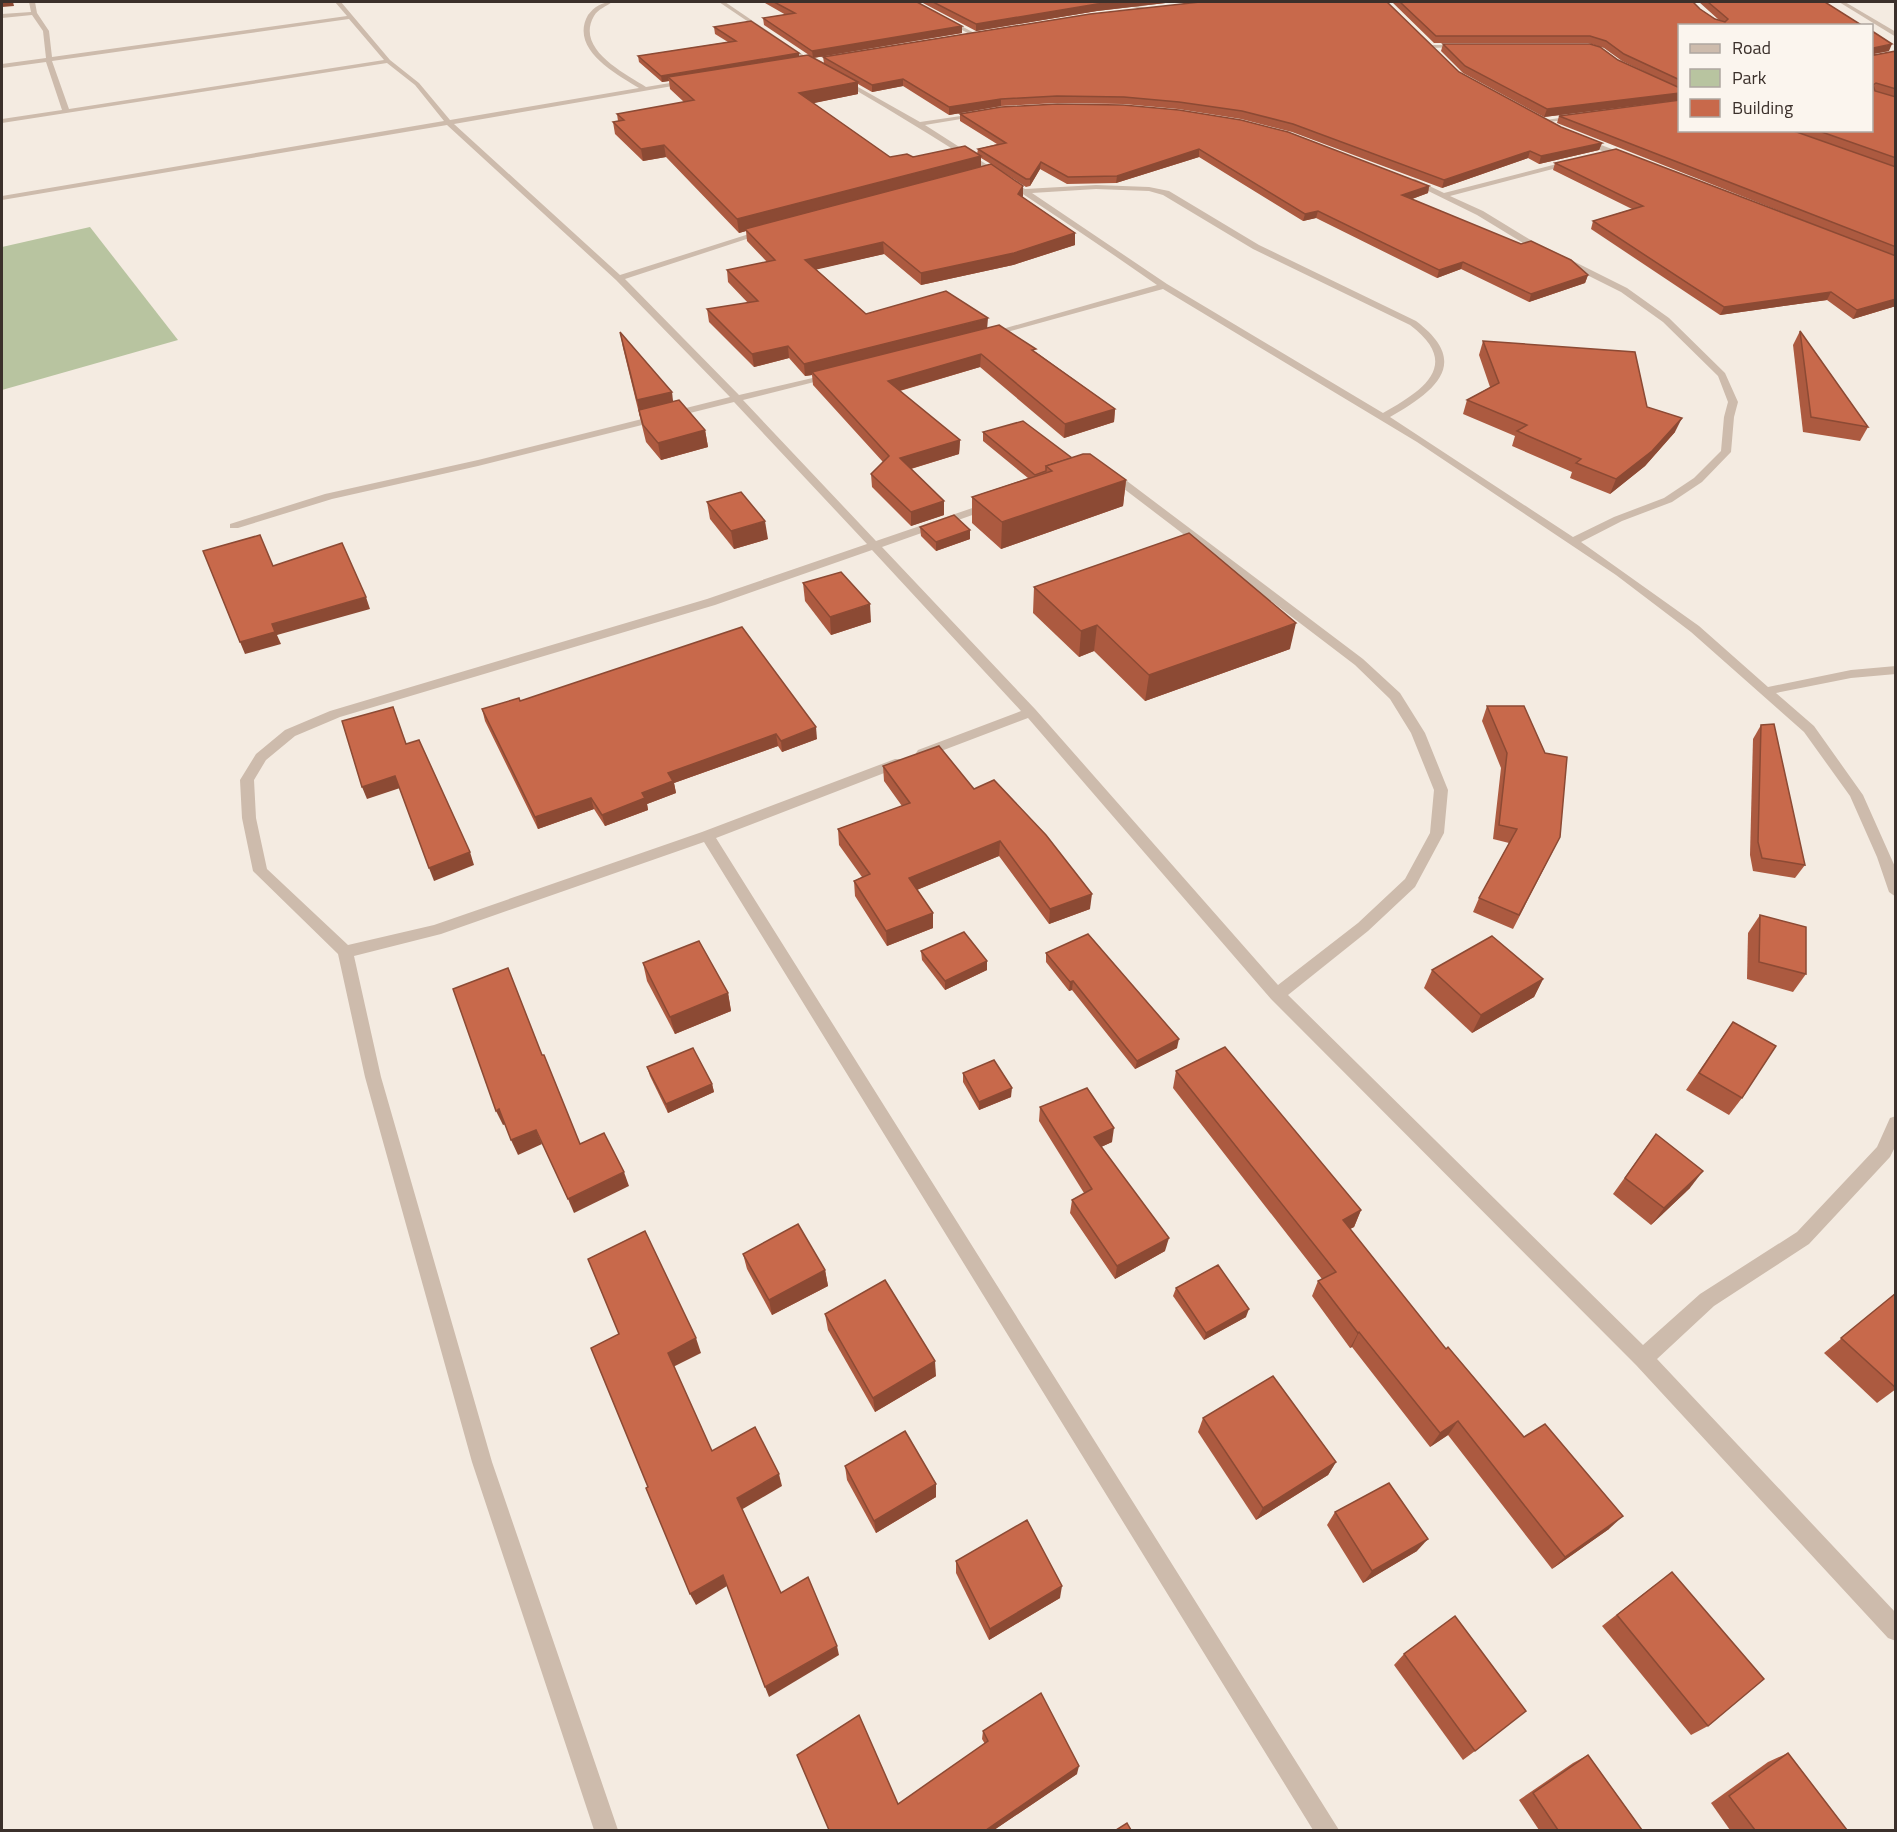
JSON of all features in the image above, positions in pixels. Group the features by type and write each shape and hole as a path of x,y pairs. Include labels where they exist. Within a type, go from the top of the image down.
{"street":[{"path":"32,2 34,12 46,31 49,60 66,110"},
{"path":"338,2 388,61 417,84 448,122 619,278 736,398 1030,712 1277,995 1643,1358 1896,1630"},
{"path":"609,2 597,8 587,22 587,34 591,48 601,59 645,90"},
{"path":"722,2 810,62 919,124 1024,191 1164,286 1304,372 1383,417 1574,541 1695,629 1809,729 1856,795 1884,857 1896,892"},
{"path":"914,2 975,35"},
{"path":"1119,2 1147,9"},
{"path":"1842,2 1896,35"},
{"path":"1127,11 1158,8"},
{"path":"2,16 34,12"},
{"path":"2,66 350,17"},
{"path":"964,37 987,33"},
{"path":"1422,40 1437,54"},
{"path":"1430,47 1476,47"},
{"path":"798,64 822,60"},
{"path":"2,121 388,61"},
{"path":"2,198 692,82"},
{"path":"919,124 990,112"},
{"path":"1542,121 1588,115"},
{"path":"1533,116 1552,126"},
{"path":"1572,136 1633,160"},
{"path":"1603,155 1614,152"},
{"path":"1446,195 1580,160"},
{"path":"980,174 991,171"},
{"path":"1397,175 1446,195 1526,242 1624,290 1658,314 1722,375 1733,402 1726,452 1698,480 1668,500 1618,519 1574,541"},
{"path":"1024,191 1096,187 1149,189 1166,193 1256,247 1413,323 1427,333 1438,352 1437,369 1433,382 1416,397 1383,417"},
{"path":"619,278 772,228"},
{"path":"980,338 1164,286"},
{"path":"234,526 329,496 478,463 840,373"},
{"path":"1090,474 1119,480 1359,662 1395,696 1418,733 1441,790 1437,833 1410,883 1363,927 1277,995"},
{"path":"606,1830 482,1462 373,1077 345,952 260,872 249,818 247,780 261,757 290,733 334,714 711,602 1004,500"},
{"path":"1767,691 1851,674 1896,670"},
{"path":"345,952 436,930 707,836 1030,712"},
{"path":"707,836 1327,1830"},
{"path":"1643,1358 1707,1300 1803,1239 1884,1152 1896,1123"}],"green space":[{"path":"90,227 178,340 2,390 2,247"}],"building":[{"path":"774,2 917,2 962,26 812,51 763,18 795,13"},
{"path":"933,2 1121,2 976,24"},
{"path":"1200,2 1387,2 1459,72 1561,127 1602,143 1541,156 1530,151 1444,180 1293,124 1242,111 1124,97 1057,96 1001,99 949,107 903,79 872,85 823,57 1090,14"},
{"path":"1400,2 1693,2 1715,19 1725,22 1728,19 1708,2 1825,2 1860,24 1678,24 1678,79 1624,54 1606,41 1590,36 1436,36"},
{"path":"751,21 799,53 661,76 638,56 736,41 714,27"},
{"path":"1873,32 1892,44 1873,48"},
{"path":"1443,44 1590,44 1600,47 1618,60 1678,87 1678,93 1547,109 1465,66"},
{"path":"1873,48 1874,55 1896,51 1896,89 1876,83 1873,85"},
{"path":"808,55 858,82 799,93 890,157 907,154 913,157 965,146 981,156 737,219 664,145 641,149 613,122 624,120 617,114 694,100 668,77"},
{"path":"1873,85 1875,91 1896,97 1896,158 1822,132 1873,132"},
{"path":"1678,100 1678,132 1797,132 1896,167 1896,247 1559,116"},
{"path":"1057,104 1123,105 1179,110 1241,120 1288,132 1429,186 1402,195 1521,244 1531,241 1571,260 1588,275 1531,294 1463,262 1439,270 1318,211 1305,214 1199,149 1117,176 1068,177 1041,162 1030,179 1026,179 978,149 1006,143 960,114 1001,107"},
{"path":"1616,149 1896,256 1896,299 1857,310 1831,292 1724,307 1593,221 1643,206 1555,163"},
{"path":"991,164 1023,186 1018,194 1075,233 1014,253 921,273 883,242 805,260 866,314 946,291 988,318 804,364 788,346 752,354 707,309 758,301 727,270 775,260 745,229"},
{"path":"999,325 1036,349 1032,350 1115,409 1065,424 981,354 888,381 960,440 900,458 944,501 911,512 871,474 889,456 812,372"},
{"path":"1800,331 1868,427 1811,417"},
{"path":"620,332 672,392 637,400"},
{"path":"1483,341 1635,352 1647,407 1682,418 1652,451 1616,479 1576,463 1581,459 1517,431 1527,425 1467,400 1499,383"},
{"path":"679,400 705,430 658,443 643,425 639,410"},
{"path":"1023,421 1072,458 1046,466 1046,471 1035,475 983,432"},
{"path":"1083,454 1090,454 1126,480 1002,522 972,497 1052,471 1046,466"},
{"path":"741,492 765,521 731,531 707,502"},
{"path":"954,515 970,530 936,542 920,527"},
{"path":"1189,533 1296,623 1149,675 1097,625 1081,631 1034,587"},
{"path":"260,535 273,566 342,543 366,597 272,624 275,632 240,642 203,551"},
{"path":"841,572 870,604 830,617 803,583"},
{"path":"742,627 816,727 781,741 776,734 668,773 673,781 642,793 645,798 602,815 591,798 535,817 482,709 519,698 520,701"},
{"path":"1487,706 1524,706 1545,753 1567,757 1560,837 1519,915 1479,898 1517,829 1499,825 1507,753"},
{"path":"393,707 406,744 419,740 470,852 429,868 395,776 362,787 342,721"},
{"path":"1774,724 1805,865 1762,858 1758,842 1761,725"},
{"path":"939,746 974,789 994,780 1046,835 1092,894 1050,909 1000,841 909,878 933,913 886,931 854,881 870,874 838,829 910,803 883,766"},
{"path":"1760,915 1806,927 1806,974 1759,962"},
{"path":"964,932 987,961 945,981 921,951"},
{"path":"1088,934 1179,1039 1137,1061 1073,981 1070,982 1046,953"},
{"path":"1492,936 1543,979 1481,1015 1432,970"},
{"path":"699,941 728,993 670,1017 643,963"},
{"path":"508,968 580,1144 604,1133 624,1172 568,1199 536,1130 511,1140 499,1109 496,1111 453,989"},
{"path":"1733,1022 1776,1046 1742,1098 1699,1073"},
{"path":"1225,1047 1361,1210 1343,1220 1446,1349 1448,1347 1524,1437 1545,1424 1623,1516 1565,1557 1458,1421 1440,1433 1318,1281 1336,1272 1176,1071"},
{"path":"693,1048 712,1084 666,1104 647,1067"},
{"path":"994,1060 1012,1088 979,1102 963,1073"},
{"path":"1087,1088 1114,1128 1094,1137 1169,1238 1117,1266 1072,1200 1092,1189 1040,1107"},
{"path":"1656,1134 1703,1171 1664,1208 1625,1178"},
{"path":"798,1224 825,1270 769,1300 743,1254"},
{"path":"645,1231 696,1338 668,1353 712,1451 755,1427 779,1474 737,1498 781,1593 808,1577 837,1646 765,1687 723,1575 690,1594 591,1348 619,1334 588,1259"},
{"path":"1218,1265 1249,1309 1206,1333 1176,1288"},
{"path":"885,1280 935,1361 873,1398 825,1314"},
{"path":"1896,1293 1896,1388 1841,1338"},
{"path":"1273,1376 1336,1462 1263,1508 1203,1418"},
{"path":"905,1431 936,1484 874,1521 845,1466"},
{"path":"1389,1483 1428,1539 1372,1571 1335,1512"},
{"path":"1027,1520 1062,1586 990,1629 956,1561"},
{"path":"1672,1572 1764,1679 1708,1726 1617,1615"},
{"path":"1455,1616 1526,1711 1475,1751 1404,1654"},
{"path":"1041,1693 1079,1766 986,1830 829,1830 797,1755 859,1715 898,1804 988,1741 983,1731"},
{"path":"1788,1753 1847,1830 1755,1830 1729,1796"},
{"path":"1588,1755 1642,1830 1558,1830 1533,1793"},
{"path":"1127,1823 1131,1830 1116,1830"}]}
